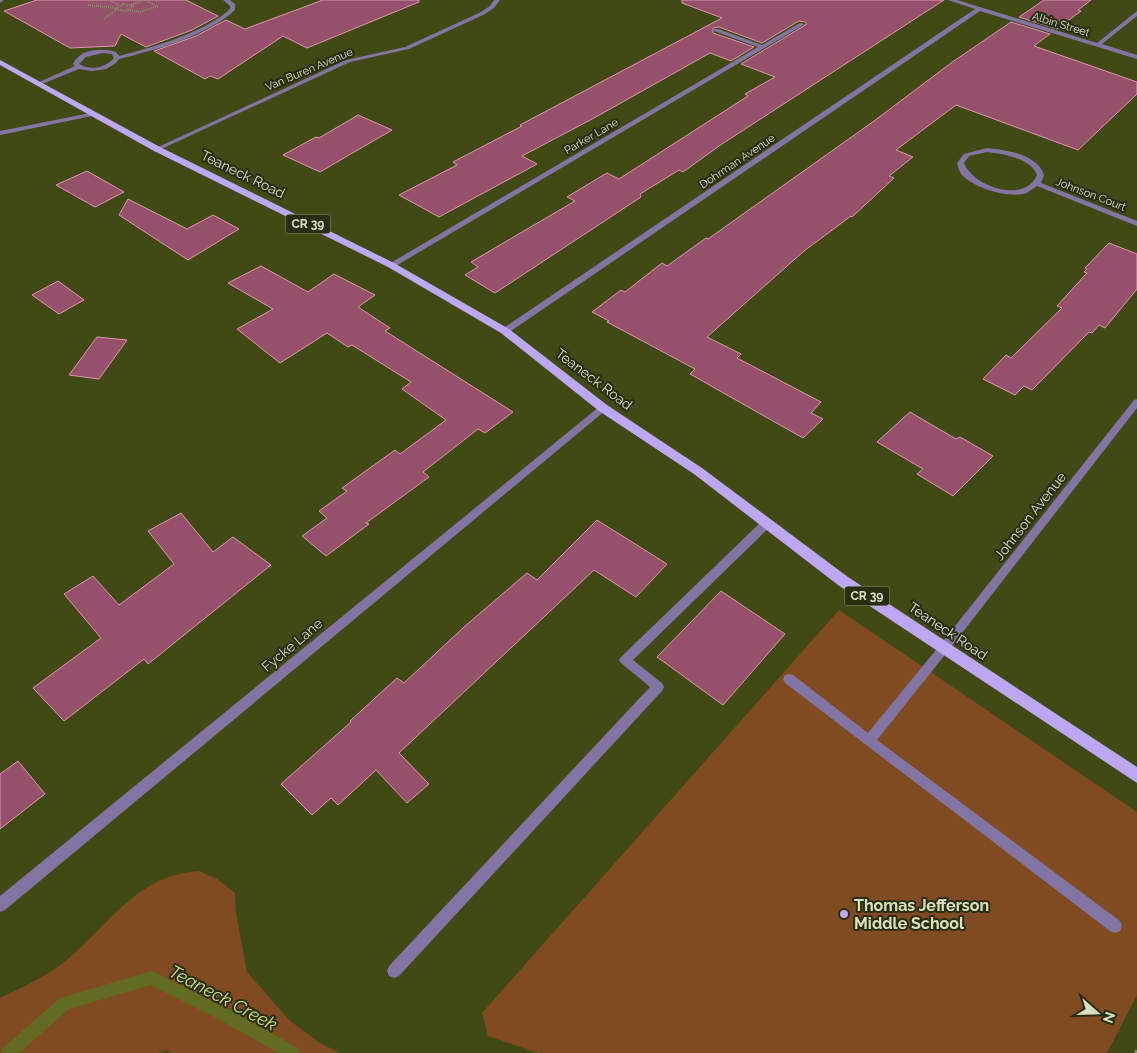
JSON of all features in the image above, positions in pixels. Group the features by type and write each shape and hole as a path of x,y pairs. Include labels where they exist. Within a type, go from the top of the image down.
{"main road":[{"name":"Teaneck Road","path":"0,62 157,149 391,265 505,331 602,408 698,471 843,581 1137,776"}],"street":[{"path":"40,83 78,67 88,69 101,68 112,64 117,58 140,53 220,21 233,9 233,6 226,0"},
{"name":"Van Buren Avenue","path":"157,149 348,61 407,48 481,14 492,7 497,0"},
{"name":"Albin Street","path":"951,0 1137,58"},
{"name":"Dohrman Avenue","path":"505,331 979,9"},
{"path":"1098,45 1137,13"},
{"name":"Parker Lane","path":"391,265 802,24"},
{"path":"716,30 763,47"},
{"path":"78,67 76,64 79,58 96,51 110,52 117,55 117,58"},
{"path":"0,133 96,114"},
{"path":"976,151 1000,151 1013,154 1033,164 1039,172 1040,178 1036,184 1029,189 1006,192 980,185 963,173 960,166 961,160 976,151"},
{"name":"Johnson Court","path":"1036,184 1137,224"},
{"name":"Johnson Avenue","path":"869,741 1137,402"},
{"name":"Fycke Lane","path":"0,905 602,408"},
{"path":"394,971 658,687 625,660 767,523"},
{"path":"789,679 1115,926"}],"path":[{"path":"88,5 141,12 159,7 145,0 131,5 120,5 109,0"},
{"path":"104,19 120,5"},
{"path":"128,10 133,6 131,5"}],"shaded area":[{"name":"Thomas Jefferson Middle School","path":"839,610 1137,812 1137,995 1107,1053 538,1053 488,1036 482,1013"},
{"path":"199,871 217,879 235,893 236,913 247,972 289,1020 320,1043 340,1053 173,1053 165,1050 159,1053 0,1053 0,998 36,980 69,958 142,891 159,881 177,874"}],"building":[{"path":"37,0 186,0 218,16 192,30 146,47 121,34 115,46 70,48 4,11"},
{"path":"323,0 419,0 419,2 307,48 283,36 218,79 210,76 205,79 154,51 196,36 226,20 245,29"},
{"path":"682,0 944,0 722,144 683,172 679,170 640,194 641,197 495,293 465,275 478,267 471,262 575,201 567,197 607,173 619,179 748,96 745,94 775,77 741,64 807,24 799,21 762,43 719,27 713,28 713,33 754,47 731,61 710,53 522,156 537,164 439,217 399,195 457,165 453,162 522,126 520,125 722,18 682,3"},
{"path":"1044,0 1091,0 1078,10 1081,11 1057,29 1019,17"},
{"path":"1011,22 1050,34 1034,46 1137,82 1137,94 1078,150 956,105 896,150 913,157 889,176 894,178 852,217 804,251 707,337 741,354 737,358 821,402 811,413 823,419 803,438 690,374 695,369 592,312 621,290 625,292 662,263 667,266 706,238 708,239 874,121 951,63"},
{"path":"358,115 392,130 320,172 283,155 316,137 319,138"},
{"path":"87,171 124,192 95,207 56,185"},
{"path":"128,199 187,229 213,215 239,229 188,260 119,215"},
{"path":"1109,243 1137,254 1137,289 1105,328 1099,325 1092,333 1089,332 1032,390 1024,386 1015,395 983,379 1006,355 1011,358 1062,308 1057,306 1087,273 1084,272 1087,269 1085,268"},
{"path":"261,266 308,292 334,274 375,295 358,307 390,328 385,331 513,412 485,433 478,429 423,472 429,477 366,523 369,524 326,556 302,536 327,518 319,511 347,491 342,488 395,450 400,454 446,420 402,389 411,382 352,345 348,347 327,333 280,363 237,329 273,309 228,283"},
{"path":"58,281 84,300 59,314 32,295"},
{"path":"97,337 127,340 99,379 69,375"},
{"path":"910,412 956,439 960,437 993,456 953,496 917,474 923,469 877,442"},
{"path":"181,513 213,552 233,537 271,565 148,664 144,659 64,721 33,688 101,638 64,594 93,576 119,605 174,564 148,531"},
{"path":"597,520 667,564 636,597 594,570 399,753 429,784 407,803 376,770 338,805 331,798 312,815 281,784 397,678 404,683 464,627 527,573 537,580"},
{"path":"721,591 785,634 723,705 657,657"},
{"path":"18,761 45,794 0,829 0,774"}],"waterway":[{"name":"Teaneck Creek","path":"8,1053 65,1003 152,978 227,1016 293,1053"}],"place":[{"name":"Thomas Jefferson Middle School","path":"844,914"}]}
